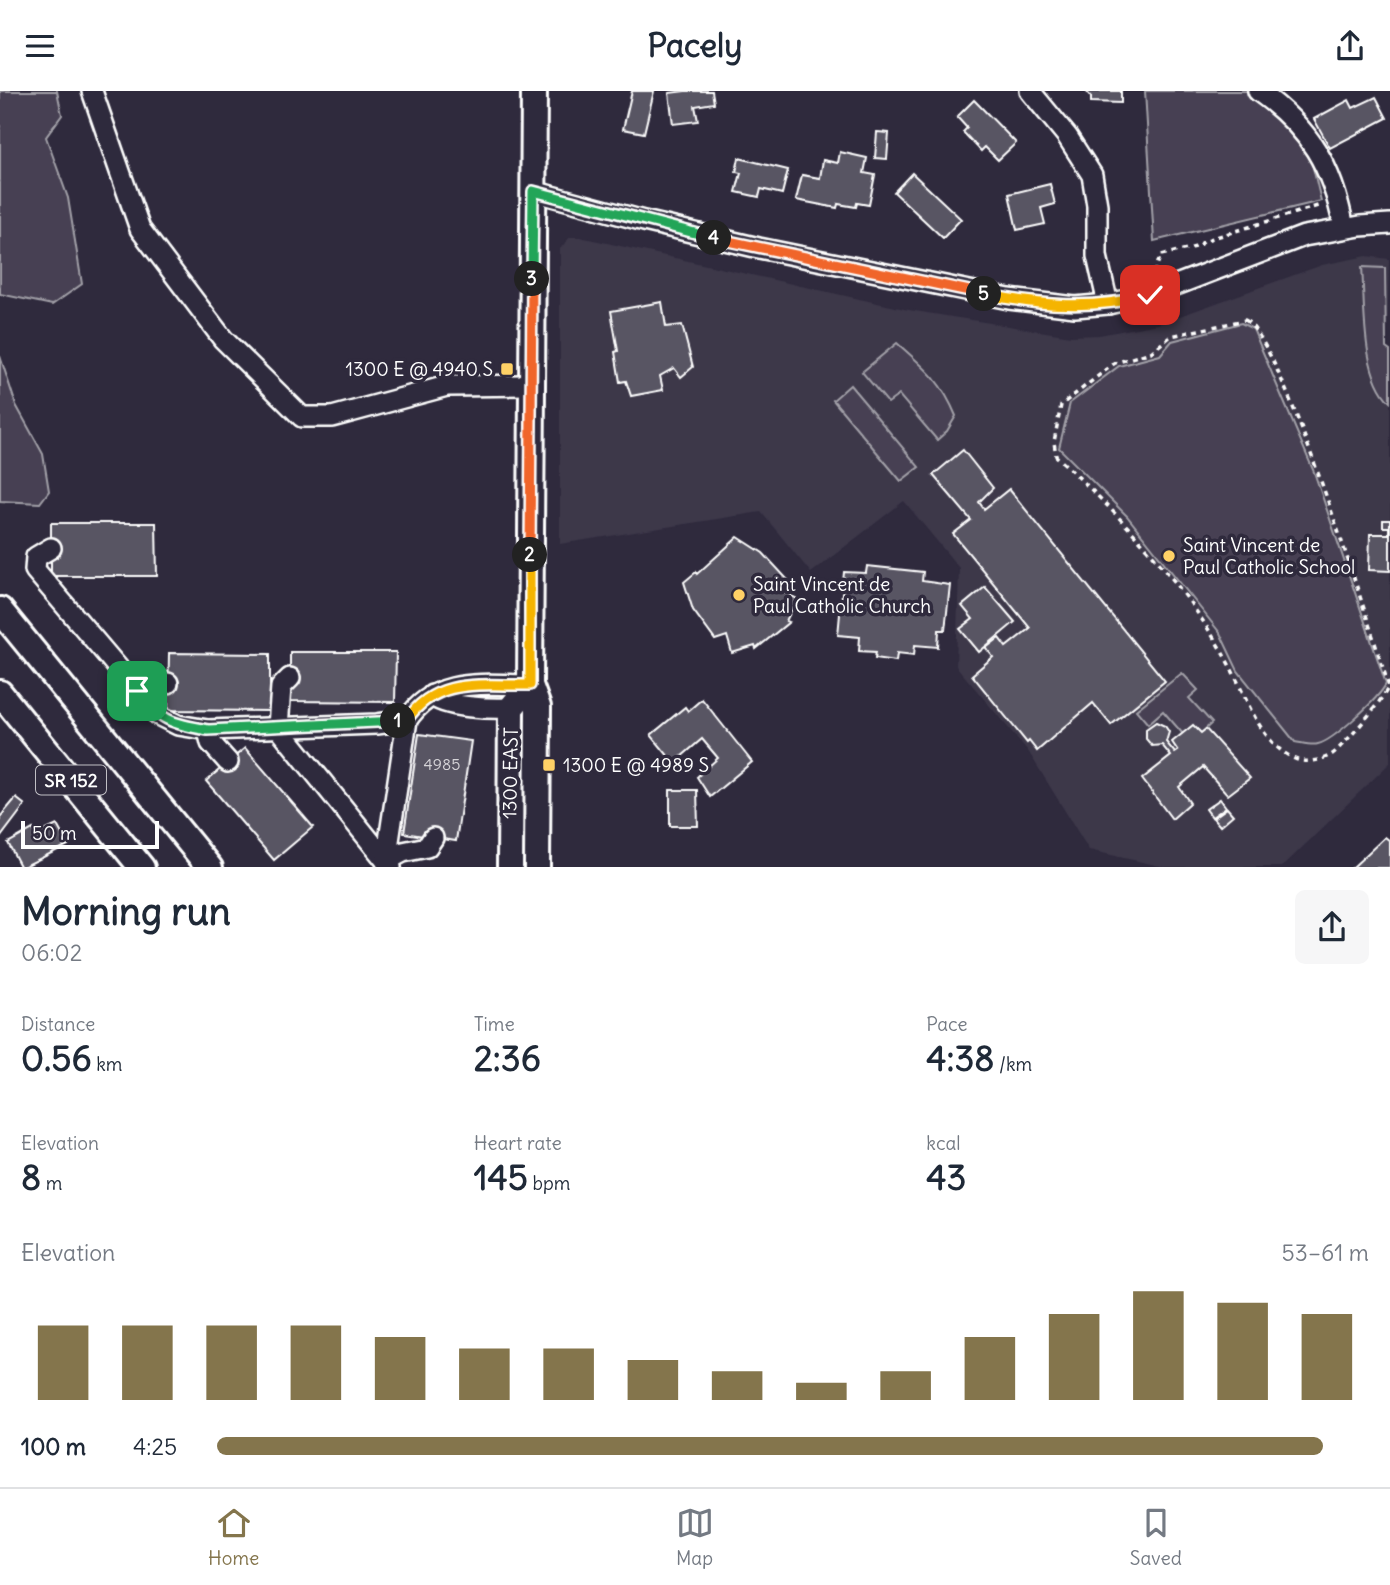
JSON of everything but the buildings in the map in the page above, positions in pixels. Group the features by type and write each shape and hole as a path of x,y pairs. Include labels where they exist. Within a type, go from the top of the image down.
{"main road":[{"name":"1300 EAST","path":"534,91 530,685 538,707 537,867"},
{"name":"SR 152","path":"0,610 210,867"},
{"name":"1300 EAST","path":"510,867 511,708 530,685"},
{"name":"SR 152","path":"0,693 142,867"}],"street":[{"path":"92,91 140,229 223,339 302,417 332,417 447,386 530,385"},
{"path":"1030,91 1067,136 1092,175 1097,205 1097,256 1108,304"},
{"path":"1258,91 1286,111 1324,160 1339,202 1344,228"},
{"path":"533,191 701,235 1009,299 1075,307 1108,304 1171,288 1283,242 1344,228 1390,224"},
{"path":"51,548 36,557 35,570 158,715 178,725 208,730 377,724 407,720"},
{"path":"290,678 281,687 278,727 389,865"},
{"path":"137,691 152,683 168,683"},
{"path":"389,865 407,720 416,706 442,689 530,685"},
{"path":"432,695 438,701 469,707 511,708"},
{"path":"208,730 211,743 228,762"},
{"path":"389,865 403,852 428,847 433,838"}],"path":[{"path":"1153,275 1161,255 1200,246 1203,241 1308,207 1339,202"},
{"path":"1245,320 1253,325 1293,407 1315,463 1389,686 1383,698 1333,754 1308,762 1294,758 1264,734 1222,650 1205,623 1134,534 1056,456 1054,442 1061,405 1115,363 1151,352 1171,336 1245,320"}],"shaded area":[{"path":"0,91 57,91 62,115 46,137 68,198 82,284 52,305 0,294"},
{"path":"1145,91 1253,91 1306,138 1321,201 1154,241"},
{"name":"Saint Vincent de Paul Catholic School","path":"570,237 580,237 909,310 1071,336 1099,335 1158,324 1322,265 1367,256 1389,259 1387,348 1390,350 1390,763 1282,867 1164,867 1089,850 1028,751 956,666 959,568 904,501 811,573 761,512 560,544 560,249"},
{"path":"1362,267 1385,268 1390,402 1381,390 1369,358"},
{"path":"1241,323 1253,329 1314,472 1386,684 1355,718 1316,745 1295,742 1238,671 1220,633 1127,516 1059,448 1070,403 1119,366 1160,355 1172,341"},
{"path":"897,343 938,384 956,416 947,431 937,440 899,395 888,403 862,372"},
{"path":"0,356 16,405 43,454 49,491 40,503 0,501"},
{"path":"850,385 919,467 901,481 833,400"},
{"path":"1182,673 1198,690 1189,698 1212,723 1201,733 1193,725 1183,734 1163,711 1148,724 1136,710"}],"place":[{"name":"1300 E @ 4940 S","path":"507,369"},
{"name":"Saint Vincent de Paul Catholic School","path":"1169,556"},
{"name":"Saint Vincent de Paul Catholic Church","path":"739,595"},
{"name":"1300 E @ 4989 S","path":"549,765"}],"route":[{"path":"137,691 158,715 178,725 208,730 377,724 407,720 416,706 442,689 530,685 533,191 701,235 1009,299 1075,307 1108,304 1150,295"}]}
